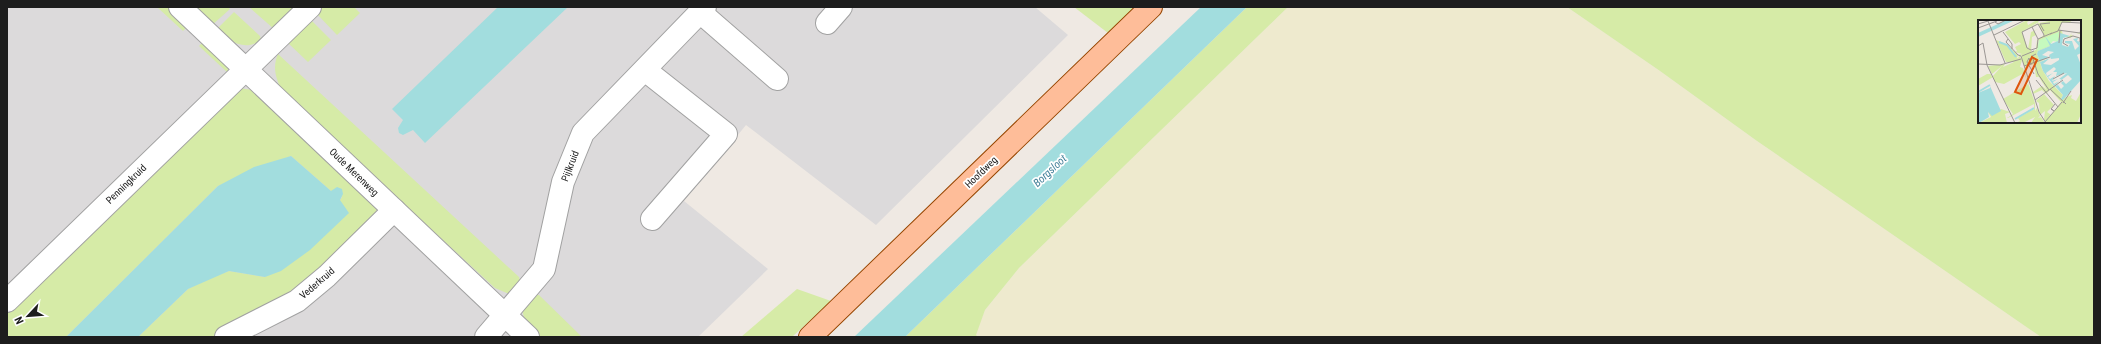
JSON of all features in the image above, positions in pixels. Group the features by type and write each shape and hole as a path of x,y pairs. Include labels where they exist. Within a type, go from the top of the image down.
{"main road":[{"name":"Hoofdweg","path":"810,337 1151,7"}],"street":[{"name":"Oude Merenweg","path":"180,7 528,337"},
{"name":"Penningkruid","path":"7,301 310,7"},
{"name":"Pijlkruid","path":"505,314 531,282 544,269 563,182 583,133 702,10 777,79"},
{"path":"645,70 726,134 652,219"},
{"name":"Vederkruid","path":"226,337 297,301 327,276 394,210"},
{"path":"486,337 505,314"}],"shaded area":[{"path":"7,7 1035,7 1068,35 876,225 746,125 684,201 768,269 698,337 7,337"},
{"path":"1288,7 1567,7 1660,71 1757,141 2041,337 978,337 975,335 985,310 1019,268"}],"green space":[{"path":"157,7 169,7 189,25 183,31"},
{"path":"191,7 228,7 230,9 211,26"},
{"path":"249,7 297,7 274,29"},
{"path":"322,7 354,7 360,13 337,35 316,13"},
{"path":"1074,7 1135,7 1108,33"},
{"path":"1247,7 1288,7 1019,268 985,310 976,335 978,337 905,337"},
{"path":"1567,7 2094,7 2094,337 2041,337 1757,141 1660,71"},
{"path":"234,12 260,36 261,40 249,45 237,44 216,30"},
{"path":"310,19 331,40 308,62 287,42"},
{"path":"205,40 228,61 228,73 199,46"},
{"path":"278,54 519,277 521,284 509,294 495,288 282,92 275,68"},
{"path":"239,88 259,91 375,202 377,209 372,221 299,290 212,337 138,337 188,289 205,280 229,271 265,277 340,200 342,197 331,191 291,156 218,186 66,337 7,337 7,311"},
{"path":"797,289 831,301 792,337 741,337"},
{"path":"532,295 539,295 582,337 539,337 524,317 522,310"}],"water":[{"path":"498,7 568,7 425,143 413,130 403,135 399,133 398,128 403,120 392,109"},
{"name":"Borgsloot","path":"1201,7 1247,7 905,337 854,337"},
{"path":"291,156 331,191 337,187 342,189 343,194 340,200 349,213 310,250 281,271 265,277 229,271 188,289 138,337 66,337 218,186 254,167"}]}
